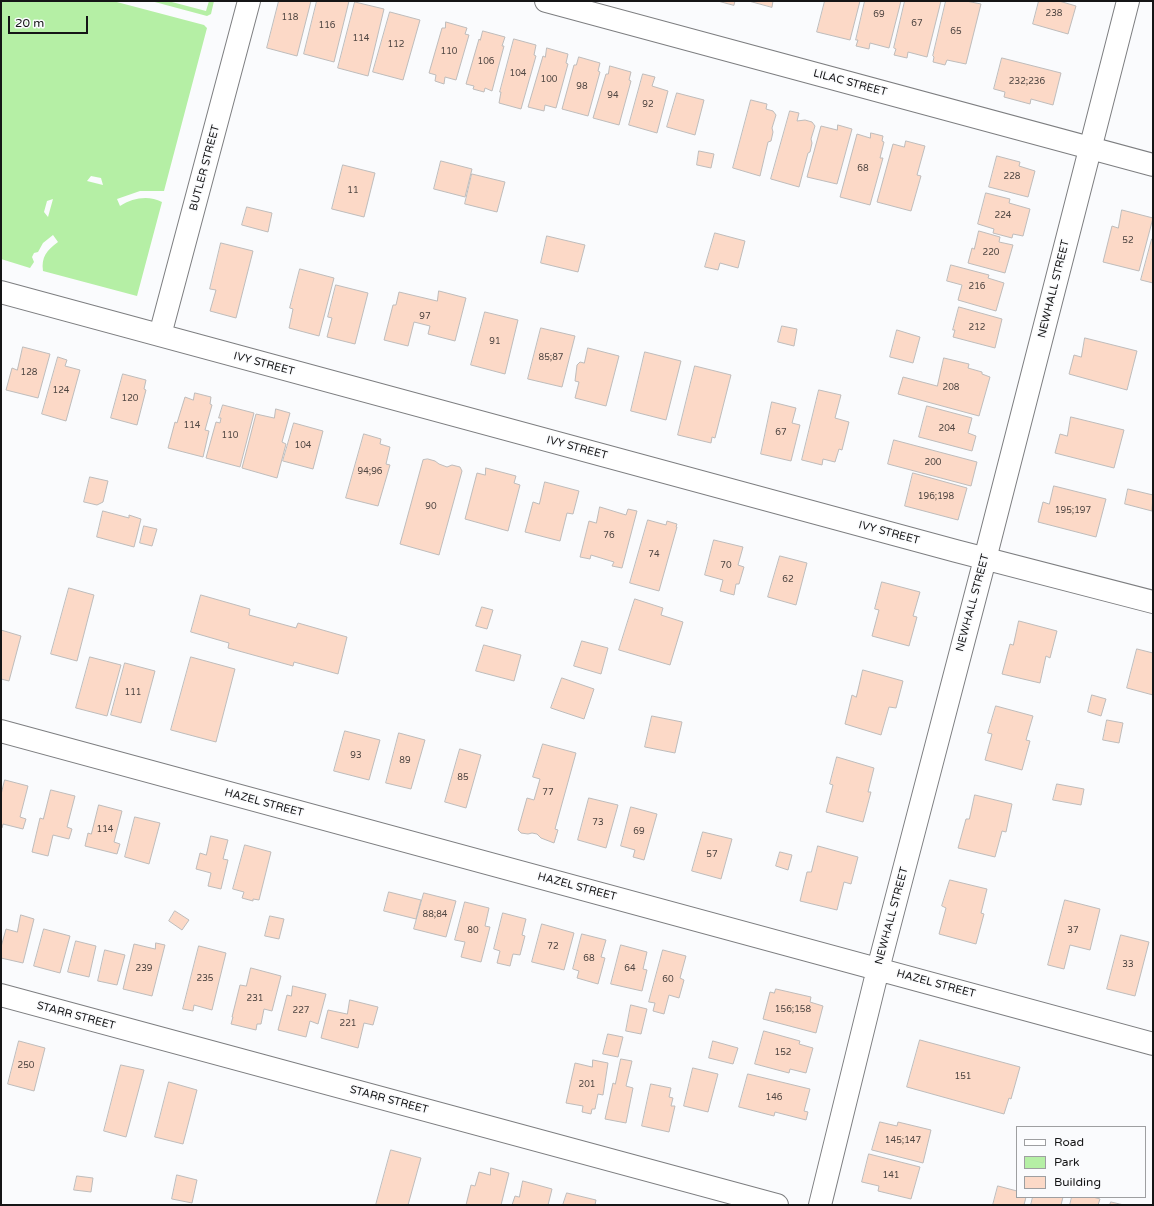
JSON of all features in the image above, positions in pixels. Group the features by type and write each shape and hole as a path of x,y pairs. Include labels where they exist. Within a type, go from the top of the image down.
{"street":[{"name":"BUTLER STREET","path":"160,335 249,1"},
{"name":"LILAC STREET","path":"546,1 1153,165"},
{"name":"NEWHALL STREET","path":"820,1205 878,968 985,559 1128,1"},
{"name":"IVY STREET","path":"1,292 985,559 1153,602"},
{"name":"HAZEL STREET","path":"1,731 878,968 1153,1044"},
{"name":"STARR STREET","path":"1,995 777,1205"}],"green space":[{"path":"1,1 113,1 204,25 207,28 164,191 140,191 117,199 120,206 135,199 141,198 162,202 137,296 43,271 43,262 46,254 58,242 53,235 43,243 38,252 34,253 32,257 34,262 30,268 1,259","holes":["91,176 101,178 103,185 87,181","53,199 48,217 44,212 47,201"]},
{"path":"151,1 168,1 206,11 209,1 214,1 211,14 207,16"}],"building":[{"path":"279,1 311,1 297,56 267,48"},
{"path":"317,1 349,1 334,62 304,54"},
{"path":"718,1 735,1 734,5"},
{"path":"749,1 773,1 772,7"},
{"path":"825,1 860,1 850,40 817,32"},
{"path":"865,1 901,1 889,48 870,43 869,49 856,46"},
{"path":"905,1 941,1 927,57 908,52 907,58 894,55 896,49 894,48"},
{"path":"946,1 966,1 981,4 966,64 947,60 945,65 933,62 933,56"},
{"path":"1039,1 1059,1 1076,6 1068,34 1033,24"},
{"path":"355,2 384,9 368,76 338,68"},
{"path":"390,12 420,20 403,80 373,72"},
{"path":"446,22 467,28 465,34 469,35 456,80 445,77 444,84 435,81 436,75 429,73 442,28 445,28"},
{"path":"483,31 505,37 492,91 485,88 484,92 473,89 474,86 466,84 479,39 480,40"},
{"path":"514,39 536,45 534,55 536,56 521,109 499,103 500,92"},
{"path":"547,48 568,54 566,63 568,64 556,108 545,105 544,111 528,107 543,56 545,57"},
{"path":"579,57 600,63 598,71 600,72 588,116 562,109 574,65 576,65"},
{"path":"1002,58 1061,73 1053,105 1031,99 1030,104 1004,97 1005,92 994,89"},
{"path":"610,66 631,72 629,80 631,81 619,125 593,118 606,74 608,74"},
{"path":"643,74 655,77 652,86 668,91 657,133 629,125"},
{"path":"677,93 704,100 695,135 667,127"},
{"path":"751,100 767,104 766,109 773,111 776,115 772,128 773,132 771,141 768,142 760,176 733,168"},
{"path":"790,111 799,113 797,121 805,120 812,122 815,126 811,139 812,143 810,152 808,153 799,187 771,179"},
{"path":"838,125 852,129 837,184 807,177 821,126 837,130"},
{"path":"871,133 883,136 882,141 884,142 880,158 883,158 870,205 840,197 857,134 870,138"},
{"path":"906,141 925,146 917,175 921,176 911,211 877,202 893,144 904,147"},
{"path":"699,151 714,154 711,168 697,165"},
{"path":"997,156 1020,162 1019,166 1035,171 1028,197 989,187"},
{"path":"441,161 472,169 465,197 434,189"},
{"path":"343,165 375,173 364,217 332,209"},
{"path":"472,174 505,182 497,212 465,204"},
{"path":"986,193 1010,199 1009,203 1030,209 1023,236 1013,234 1012,238 993,233 994,229 978,224"},
{"path":"247,207 272,213 268,232 242,225"},
{"path":"1122,210 1153,218 1139,271 1103,262 1112,226 1118,228"},
{"path":"979,231 1000,237 999,242 1013,245 1005,273 968,263"},
{"path":"715,233 745,241 738,268 720,263 718,270 705,267"},
{"path":"547,236 585,245 578,272 541,263"},
{"path":"1153,239 1153,283 1141,280"},
{"path":"221,243 253,251 236,318 210,311 216,290 210,289"},
{"path":"951,265 989,275 988,278 1004,283 996,311 958,300 962,285 947,281"},
{"path":"300,269 334,278 319,336 289,328 293,309 290,308"},
{"path":"336,285 368,293 355,344 327,337 332,318 328,317"},
{"path":"439,291 466,298 455,341 428,334 430,326 414,322 408,346 384,340 393,305 396,305 399,292 437,301"},
{"path":"959,307 1002,319 995,348 953,337 955,330 953,330"},
{"path":"485,312 518,320 505,374 471,365"},
{"path":"782,326 797,329 794,346 778,342"},
{"path":"541,328 575,336 562,387 528,379"},
{"path":"897,330 920,337 913,363 890,357"},
{"path":"1085,338 1137,351 1127,390 1069,374 1074,355 1081,357"},
{"path":"23,347 50,354 38,398 6,390 12,368 17,370"},
{"path":"588,348 619,356 606,406 575,398 579,382 575,381 577,365 580,362 584,363"},
{"path":"645,352 681,361 666,420 631,411"},
{"path":"58,357 67,360 65,366 80,370 66,421 42,414"},
{"path":"944,358 969,364 968,368 982,372 982,374 990,377 979,416 898,394 903,377 937,386"},
{"path":"695,366 731,375 715,438 712,437 711,443 678,435"},
{"path":"123,374 146,380 144,389 146,390 137,425 111,418"},
{"path":"819,390 841,395 835,418 849,422 842,450 839,449 835,462 823,459 822,465 802,460"},
{"path":"195,393 211,397 210,404 212,405 205,430 209,431 203,457 168,448 175,422 177,423 185,397 193,400"},
{"path":"772,402 796,408 792,423 800,425 791,461 761,454"},
{"path":"223,405 254,413 240,467 206,458 216,422 220,423 221,418 219,418"},
{"path":"927,406 972,418 968,433 976,436 972,451 919,437"},
{"path":"276,409 290,413 282,442 286,444 277,478 242,468 256,414 274,418"},
{"path":"1071,417 1124,430 1114,468 1055,453 1060,434 1067,436"},
{"path":"294,423 323,431 313,469 283,461"},
{"path":"364,434 381,439 380,444 390,447 386,464 390,465 378,506 346,498"},
{"path":"894,440 977,462 971,486 888,464"},
{"path":"428,459 447,467 452,465 460,467 462,471 439,555 400,544 423,460"},
{"path":"486,468 516,476 514,483 520,485 508,531 465,519 477,473 485,475"},
{"path":"913,473 967,488 958,520 905,506"},
{"path":"90,477 108,481 103,502 97,505 84,502"},
{"path":"545,482 579,491 573,514 567,513 560,541 525,532 533,502 539,504"},
{"path":"1054,486 1106,499 1096,537 1038,522 1043,502 1049,504"},
{"path":"1128,489 1153,495 1152,511 1125,504"},
{"path":"600,507 626,515 628,509 637,511 622,568 612,566 614,562 591,555 590,559 580,557 589,521 596,523"},
{"path":"103,511 129,518 129,515 141,519 134,547 97,537"},
{"path":"648,520 666,525 667,521 677,524 659,591 630,583"},
{"path":"144,526 157,529 152,546 140,543"},
{"path":"714,540 743,547 738,565 744,567 739,584 736,584 734,595 720,591 723,580 705,575"},
{"path":"780,556 807,563 796,605 768,597"},
{"path":"882,582 920,592 913,616 917,617 909,646 872,636 879,610 875,609"},
{"path":"69,588 94,595 77,661 51,654"},
{"path":"201,595 250,609 249,615 296,628 298,623 347,637 338,674 294,662 293,666 228,648 229,643 191,632"},
{"path":"635,599 663,608 661,615 683,622 670,665 619,650"},
{"path":"482,607 493,610 487,629 476,626"},
{"path":"1019,621 1057,631 1050,658 1046,656 1040,683 1002,674 1010,644 1013,645"},
{"path":"1,630 21,636 9,681 1,679"},
{"path":"582,641 608,648 601,674 574,666"},
{"path":"484,645 521,655 514,681 476,671"},
{"path":"1137,649 1153,653 1153,695 1127,688"},
{"path":"90,657 121,665 107,716 76,708"},
{"path":"191,657 235,669 216,742 171,730"},
{"path":"125,663 155,671 141,723 111,715"},
{"path":"863,670 903,681 896,708 889,707 881,735 845,724 852,695 856,697"},
{"path":"562,678 594,689 584,719 551,708"},
{"path":"1092,695 1106,699 1101,716 1088,712"},
{"path":"996,706 1033,716 1026,740 1030,741 1022,770 985,760 992,734 988,733"},
{"path":"652,716 682,722 675,753 645,747"},
{"path":"1107,720 1123,723 1119,743 1103,740"},
{"path":"345,731 380,740 369,780 334,771"},
{"path":"399,733 425,740 411,789 386,783"},
{"path":"543,744 576,753 555,829 558,830 554,843 541,838 537,834 521,833 518,830 527,798 534,800 540,779 533,777"},
{"path":"460,749 481,755 466,808 445,802"},
{"path":"837,757 874,768 868,792 871,792 863,822 826,812 833,785 830,784"},
{"path":"5,780 28,786 20,817 26,819 23,829 3,824 1,828 1,795"},
{"path":"1057,784 1084,789 1081,805 1053,800"},
{"path":"51,790 75,796 67,827 72,829 69,839 53,835 48,856 32,852 40,818 43,819"},
{"path":"975,795 1012,804 1006,832 1002,831 995,857 958,848 966,819 969,819"},
{"path":"589,798 618,805 606,848 578,840"},
{"path":"99,805 122,811 114,842 120,844 117,854 85,846 88,833 91,834"},
{"path":"631,807 657,814 644,860 633,857 635,850 621,846"},
{"path":"135,817 160,823 149,864 125,857"},
{"path":"703,832 732,839 721,879 692,871"},
{"path":"211,836 228,840 223,859 228,860 221,889 208,886 211,873 196,869 200,853 206,855"},
{"path":"245,845 271,852 259,900 253,899 253,901 242,898 244,892 233,889"},
{"path":"818,846 858,857 851,884 844,882 837,910 800,901 807,872 811,872"},
{"path":"780,852 792,855 788,870 776,866"},
{"path":"950,880 987,889 981,913 984,914 976,944 939,934 946,908 942,906"},
{"path":"389,892 421,900 416,919 384,911"},
{"path":"424,893 456,901 446,937 414,929"},
{"path":"1065,900 1100,909 1090,950 1070,945 1064,969 1048,965"},
{"path":"465,902 489,908 485,926 490,927 481,962 461,957 465,942 455,940"},
{"path":"175,911 189,920 182,930 169,921"},
{"path":"503,913 526,919 522,935 525,936 520,955 513,954 510,966 497,963 500,951 494,949"},
{"path":"21,915 34,919 23,963 1,958 1,947 6,929 17,932"},
{"path":"270,916 284,919 279,939 265,936"},
{"path":"542,924 574,933 564,970 532,962"},
{"path":"44,929 70,936 60,973 34,966"},
{"path":"582,934 606,940 601,957 605,958 598,984 577,978 579,971 573,969"},
{"path":"1121,935 1149,942 1135,996 1107,989"},
{"path":"76,941 96,946 89,977 68,972"},
{"path":"156,943 165,945 152,996 123,989 134,944 155,949"},
{"path":"621,945 647,952 643,969 647,970 642,991 611,984"},
{"path":"199,946 226,953 212,1010 194,1005 193,1011 183,1009"},
{"path":"105,950 125,955 117,985 98,981"},
{"path":"663,950 686,956 680,978 684,980 679,998 669,995 664,1014 653,1011 655,1003 649,1002"},
{"path":"251,968 281,976 272,1011 264,1009 261,1024 257,1024 256,1030 231,1024 240,985 246,986"},
{"path":"293,986 326,994 318,1024 310,1021 306,1037 278,1030 287,995 291,996"},
{"path":"776,989 811,997 810,1002 823,1006 816,1033 763,1019 770,992 774,993"},
{"path":"350,1000 378,1007 373,1025 364,1023 358,1048 321,1038 328,1010 347,1014"},
{"path":"631,1005 647,1009 641,1034 626,1031"},
{"path":"764,1031 800,1041 799,1044 813,1048 806,1073 790,1069 789,1073 755,1064"},
{"path":"608,1034 623,1037 618,1057 603,1054"},
{"path":"920,1040 1020,1067 1011,1099 1009,1098 1004,1114 907,1087"},
{"path":"19,1041 45,1048 34,1091 8,1084"},
{"path":"713,1041 738,1048 733,1064 709,1058"},
{"path":"621,1059 632,1061 626,1086 633,1088 626,1123 605,1119 613,1083 615,1084"},
{"path":"593,1060 608,1063 603,1095 598,1094 595,1109 592,1109 591,1114 582,1112 583,1106 566,1103 575,1063 592,1067"},
{"path":"121,1065 144,1070 126,1137 104,1131"},
{"path":"693,1068 718,1074 708,1112 684,1106"},
{"path":"748,1074 810,1089 804,1111 808,1112 806,1120 775,1112 774,1116 739,1107"},
{"path":"169,1082 197,1090 183,1144 155,1137"},
{"path":"651,1084 671,1088 669,1097 673,1098 671,1106 675,1106 669,1132 642,1126"},
{"path":"880,1122 897,1126 898,1122 931,1130 923,1163 872,1150"},
{"path":"391,1150 421,1158 408,1205 376,1205"},
{"path":"869,1154 920,1167 911,1199 878,1191 879,1186 862,1182"},
{"path":"491,1168 509,1173 501,1205 466,1205 471,1185 475,1186 479,1172 490,1175"},
{"path":"177,1175 197,1180 192,1203 172,1199"},
{"path":"77,1176 93,1178 91,1192 74,1190"},
{"path":"523,1181 552,1189 548,1205 512,1205 515,1196 519,1197"},
{"path":"998,1186 1016,1191 1016,1198 1026,1198 1024,1205 993,1205"},
{"path":"567,1193 596,1200 595,1205 563,1205"},
{"path":"1033,1198 1063,1198 1061,1205 1031,1205"},
{"path":"1072,1198 1100,1199 1098,1205 1070,1205"},
{"path":"1111,1202 1124,1205 1110,1205"}]}
